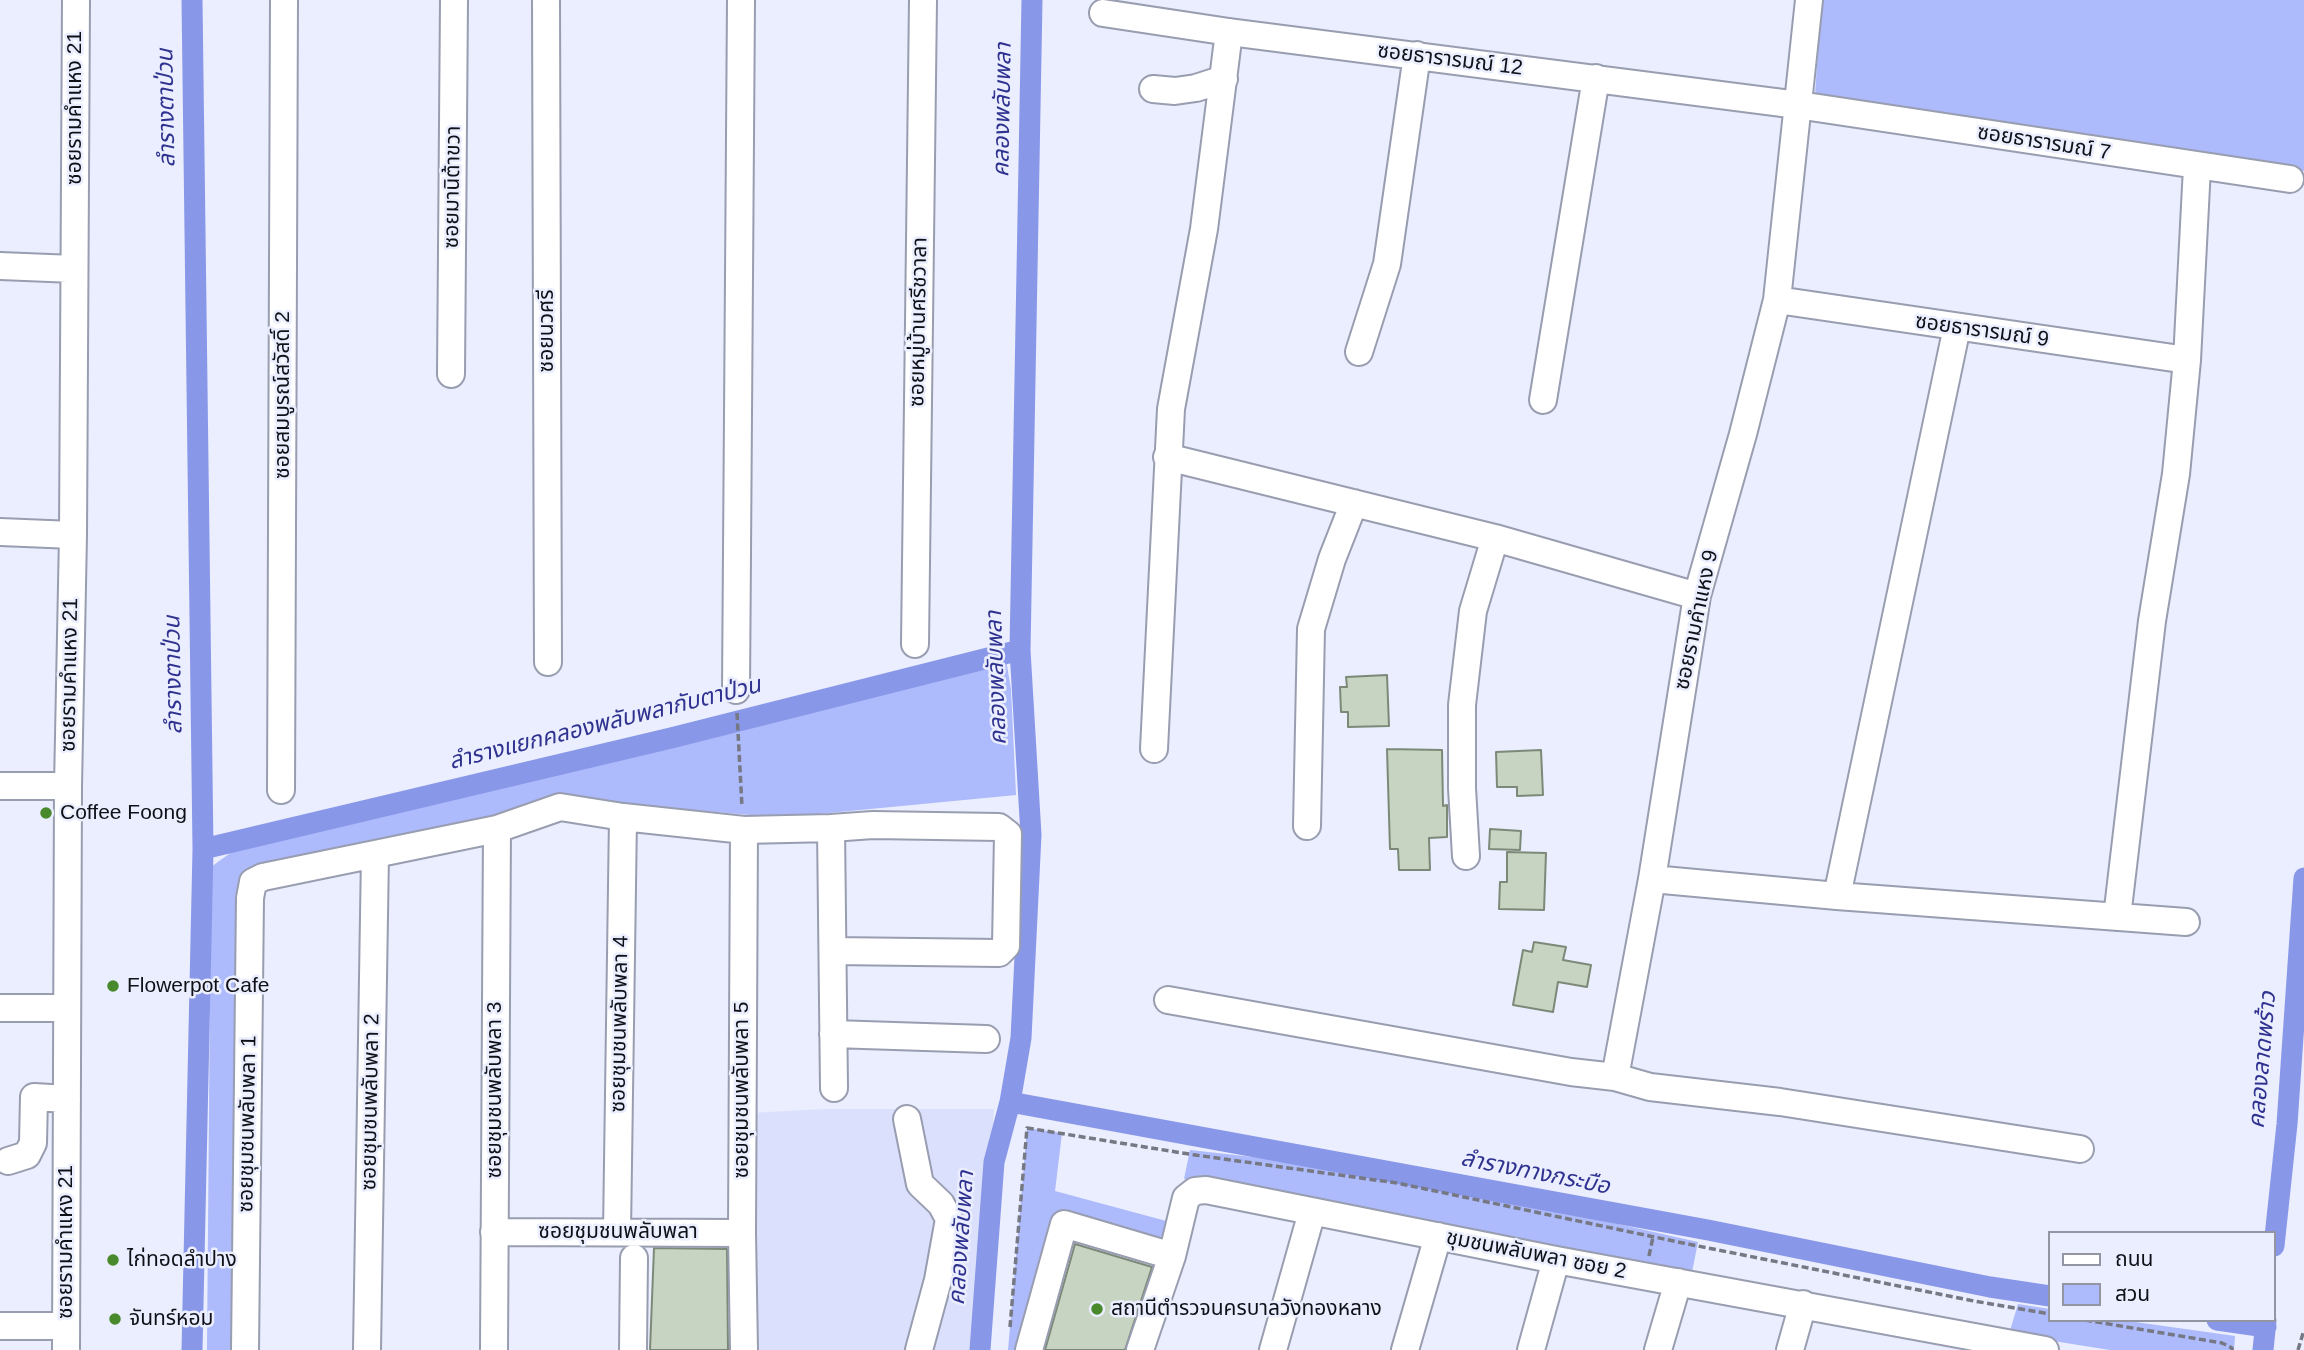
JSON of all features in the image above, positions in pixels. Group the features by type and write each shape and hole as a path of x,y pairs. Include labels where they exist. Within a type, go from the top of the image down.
{"street":[{"name":"ซอยรามคำแหง 21","path":"66,1338 68,786 73,534 76,0"},
{"name":"ซอยสมบูรณ์สวัสดิ์ 2","path":"281,790 284,0"},
{"name":"ซอยมานิต้าขวา","path":"451,374 454,0"},
{"name":"ซอยนวศรี","path":"545,0 548,662"},
{"path":"736,690 741,0"},
{"name":"ซอยหมู่บ้านศรีชวาลา","path":"915,644 923,0"},
{"name":"ซอยรามคำแหง 9","path":"1615,1077 1652,879 1697,596 1743,434 1777,300 1809,0"},
{"name":"ซอยธารารมณ์ 12","path":"1103,13 1229,32 1798,105"},
{"path":"1154,748 1171,409 1197,276 1229,32"},
{"path":"1359,352 1387,264 1417,55"},
{"path":"1543,400 1596,78"},
{"path":"1153,89 1186,89 1224,79"},
{"name":"ซอยธารารมณ์ 7","path":"1798,105 2290,179"},
{"path":"2117,917 2152,621 2176,474 2187,360 2197,167"},
{"path":"0,266 74,269"},
{"name":"ซอยธารารมณ์ 9","path":"1777,300 2187,360"},
{"path":"1837,896 1957,327"},
{"path":"1167,457 1495,538 1697,596"},
{"path":"1307,826 1311,629 1332,559 1354,503"},
{"path":"0,532 73,534"},
{"path":"1465,856 1462,705 1473,611 1495,538"},
{"path":"0,786 68,786"},
{"path":"375,854 497,829 560,807 622,817 744,830 873,825 999,827 1008,834 1006,946 999,953 832,951"},
{"name":"ซอยชุมชนพลับพลา 4","path":"617,1232 622,817"},
{"path":"831,828 834,1088"},
{"name":"ซอยชุมชนพลับพลา 3","path":"494,1350 497,829"},
{"name":"ซอยชุมชนพลับพลา 5","path":"744,830 741,1233 744,1350"},
{"name":"ซอยชุมชนพลับพลา 1","path":"245,1350 250,898 253,882 263,877 375,854"},
{"name":"ซอยชุมชนพลับพลา 2","path":"367,1350 375,854"},
{"path":"1652,879 2186,922"},
{"path":"1168,1000 1615,1077 1650,1087 1780,1102 2080,1149"},
{"path":"0,1008 67,1008"},
{"path":"833,1034 986,1039"},
{"path":"8,1161 27,1155 33,1143 34,1097 67,1099"},
{"path":"907,1119 920,1184 941,1204 949,1219 938,1280 919,1350"},
{"path":"33,1133 67,1135"},
{"name":"ชุมชนพลับพลา ซอย 2","path":"1140,1350 1172,1256 1186,1198 1195,1191 1206,1190 1556,1260 1803,1304 1922,1338 2045,1350"},
{"path":"1273,1350 1312,1212"},
{"path":"1029,1350 1064,1224 1172,1256"},
{"name":"ซอยชุมชนพลับพลา","path":"494,1232 741,1233"},
{"path":"1405,1350 1438,1236"},
{"path":"633,1350 634,1258"},
{"path":"1531,1350 1556,1260"},
{"path":"1658,1350 1678,1282"},
{"path":"1790,1350 1803,1304"},
{"path":"0,1326 66,1338"}],"path":[{"path":"736,690 744,830"},
{"path":"2097,1322 2222,1343 2232,1350"},
{"path":"2298,1350 2304,1330"}],"shaded area":[{"path":"824,1109 994,1109 977,1350 751,1350 750,1113"}],"green space":[{"path":"1821,0 2304,0 2304,171 1815,96"},
{"path":"1006,660 1011,689 1016,795 808,815 762,816 599,802 302,855 241,878 231,1350 207,1350 211,867 233,851 492,790"},
{"path":"1027,1128 1062,1133 1055,1191 1170,1222 1167,1251 1068,1241 1037,1350 1008,1350"},
{"path":"1190,1150 1334,1166 1698,1242 1691,1277 1598,1255 1184,1179"},
{"path":"2018,1304 2048,1309 2048,1322 2135,1322 2235,1336 2234,1350 2110,1350 2009,1334"}],"building":[{"path":"1387,675 1389,726 1348,727 1348,712 1341,712 1340,687 1347,687 1346,677"},
{"path":"1387,749 1442,750 1443,806 1447,805 1447,837 1429,838 1430,870 1399,870 1398,849 1390,849"},
{"path":"1541,750 1543,795 1517,796 1517,787 1497,787 1496,752"},
{"path":"1490,829 1521,831 1520,850 1489,849"},
{"path":"1507,852 1546,853 1544,910 1499,909 1500,882 1507,882"},
{"path":"1534,942 1566,947 1563,960 1591,965 1587,987 1558,982 1553,1012 1513,1005 1523,950 1532,952"},
{"name":"สถานีตำรวจนครบาลวังทองหลาง","path":"1075,1244 1152,1267 1125,1350 1045,1350"},
{"path":"654,1248 727,1249 728,1350 650,1350"}],"waterway":[{"name":"ลำรางตาป่วน","path":"192,0 203,849 192,1350"},
{"name":"คลองพลับพลา","path":"980,1350 994,1162 1010,1102 1021,1038 1031,835 1020,650 1032,0"},
{"name":"ลำรางแยกคลองพลับพลากับตาป่วน","path":"203,849 671,738 1020,650"},
{"name":"คลองลาดพร้าว","path":"2276,1231 2287,1124 2304,878"},
{"name":"ลำรางทางกระบือ","path":"1010,1102 1708,1230 1990,1287 2048,1296"},
{"name":"ลำรางทางกระบือ","path":"2231,1322 2266,1327"},
{"name":"คลองลาดพร้าว","path":"2263,1350 2266,1322"}],"place":[{"name":"Coffee Foong","path":"46,813"},
{"name":"Flowerpot Cafe","path":"113,986"},
{"name":"ไก่ทอดลำปาง","path":"113,1260"},
{"name":"สถานีตำรวจนครบาลวังทองหลาง","path":"1097,1309"},
{"name":"จันทร์หอม","path":"115,1319"}]}
